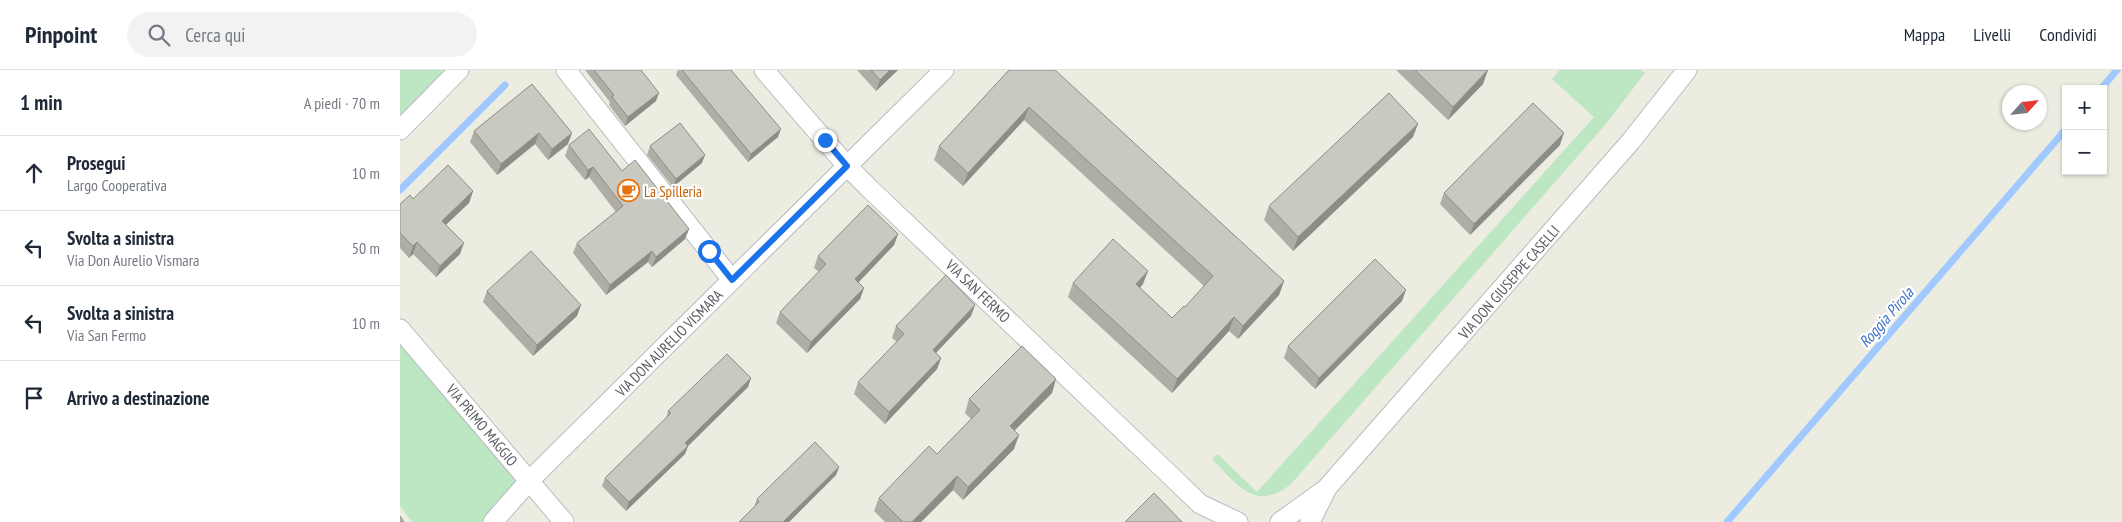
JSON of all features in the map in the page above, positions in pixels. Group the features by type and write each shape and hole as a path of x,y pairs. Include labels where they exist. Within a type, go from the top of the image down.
{"street":[{"path":"400,130 460,70"},
{"path":"566,70 732,280"},
{"name":"VIA SAN FERMO","path":"764,70 847,166 1200,504"},
{"name":"VIA DON AURELIO VISMARA","path":"493,522 529,481 944,70"},
{"name":"VIA DON GIUSEPPE CASELLI","path":"1280,522 1326,489 1631,141 1687,70"},
{"name":"VIA PRIMO MAGGIO","path":"400,329 564,522"},
{"name":"VIA DON GIUSEPPE CASELLI","path":"1310,522 1326,489"},
{"path":"1200,504 1210,522"},
{"path":"1200,504 1238,522"}],"green space":[{"path":"400,70 449,70 400,120"},
{"path":"1560,70 1641,70 1645,73 1605,125 1291,484 1267,496 1247,492 1238,486 1212,459 1218,454 1257,492 1594,117 1552,79"},
{"path":"400,329 527,480 488,522 412,522 400,506"}],"building":[{"path":"594,70 641,70 659,93 628,117 612,97 614,95"},
{"path":"682,70 731,70 781,129 751,154"},
{"path":"871,70 890,70 880,80"},
{"path":"1009,70 1055,70 1284,281 1243,326 1234,317 1177,379 1073,283 1113,239 1148,271 1136,284 1172,318 1185,307 1213,276 1029,107 968,173 939,146"},
{"path":"1415,70 1488,70 1453,107"},
{"path":"532,84 572,133 552,149 539,133 501,164 474,131"},
{"path":"1389,93 1418,124 1298,237 1269,206"},
{"path":"1533,103 1564,133 1474,224 1444,193"},
{"path":"680,123 705,155 676,179 650,146"},
{"path":"589,129 622,171 635,160 689,229 656,257 652,251 610,285 577,243 623,206 593,167 588,170 569,145"},
{"path":"448,165 473,191 442,221 464,243 440,266 417,242 413,246 400,233 400,204 410,195 413,199"},
{"path":"868,205 898,234 855,279 864,288 811,342 780,312 826,264 818,256"},
{"path":"531,251 581,305 537,345 487,291"},
{"path":"1375,259 1406,290 1319,378 1288,346"},
{"path":"946,275 975,305 933,350 941,358 889,412 858,382 904,334 896,326"},
{"path":"1022,346 1056,379 1010,426 1019,435 968,487 957,476 912,522 903,522 879,498 929,446 937,454 980,410 969,399"},
{"path":"727,354 751,378 685,443 688,446 629,502 605,478 671,413 668,411"},
{"path":"815,442 839,467 783,522 739,522 759,502 757,499"},
{"path":"1154,493 1182,522 1125,522"}],"waterway":[{"name":"Roggia Pirola","path":"2104,85 2117,70"},
{"path":"400,190 505,85"},
{"name":"Roggia Pirola","path":"1727,522 2065,130"}],"place":[{"name":"La Spilleria","path":"628,191"}],"route":[{"path":"709,251 732,280 847,166 825,140"}]}
